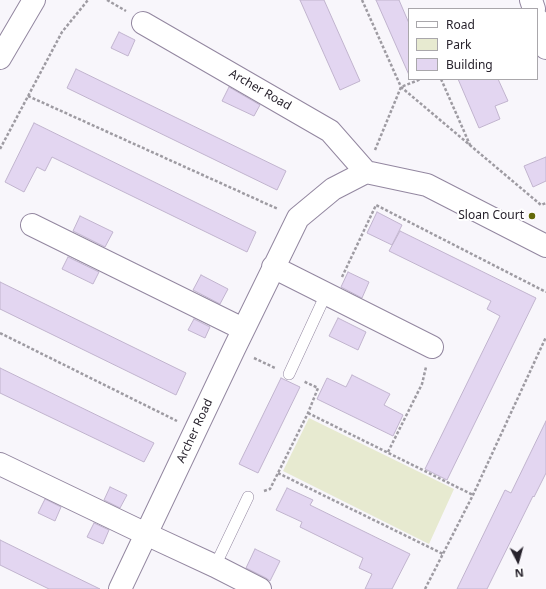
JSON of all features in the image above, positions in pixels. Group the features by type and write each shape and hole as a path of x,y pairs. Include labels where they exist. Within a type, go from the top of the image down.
{"street":[{"path":"0,58 34,0"},
{"name":"Archer Road","path":"120,589 298,218 333,189 366,172 330,131 143,22"},
{"path":"538,23 546,48"},
{"path":"366,172 427,185 546,246"},
{"path":"32,225 244,329"},
{"path":"273,268 432,347"},
{"path":"0,464 215,566 260,589"}],"lane":[{"path":"289,374 329,296"},
{"path":"215,566 248,497"}],"path":[{"path":"0,149 62,32 88,0"},
{"path":"362,0 401,87 542,205 546,203"},
{"path":"366,172 401,87 418,80"},
{"path":"441,80 470,145"},
{"path":"28,96 298,218"},
{"path":"329,296 376,205 546,292"},
{"path":"0,333 195,430"},
{"path":"424,589 473,495 546,337"},
{"path":"388,452 422,384 432,347"},
{"path":"234,349 318,388 308,413 270,489 248,497"},
{"path":"308,413 473,495"},
{"path":"278,473 443,554"}],"green space":[{"path":"309,418 454,489 429,544 283,471"}],"building":[{"path":"300,0 324,0 360,81 340,90"},
{"path":"376,0 399,0 408,21 408,73"},
{"path":"119,32 135,40 128,56 111,48"},
{"path":"76,69 286,171 277,190 67,88"},
{"path":"458,80 498,80 508,101 495,106 500,119 479,128"},
{"path":"229,87 260,105 254,116 222,101"},
{"path":"34,123 256,232 247,252 52,157 45,171 37,167 24,192 5,182"},
{"path":"546,157 546,181 533,187 524,166"},
{"path":"377,212 402,225 392,245 367,233"},
{"path":"80,216 113,232 105,247 73,231"},
{"path":"400,231 536,298 447,480 425,469 500,316 487,309 491,301 389,251"},
{"path":"68,257 99,272 93,284 62,269"},
{"path":"348,272 369,282 362,298 341,287"},
{"path":"201,275 228,289 220,304 193,290"},
{"path":"0,282 186,373 176,395 0,309"},
{"path":"338,318 366,332 358,350 329,336"},
{"path":"194,319 210,327 205,338 188,330"},
{"path":"0,368 154,443 144,462 0,393"},
{"path":"352,375 390,394 384,405 403,415 393,436 317,399 327,378 346,387"},
{"path":"281,378 300,387 258,473 239,464"},
{"path":"546,421 546,473 487,589 457,589 505,490 511,493"},
{"path":"110,487 127,495 120,508 104,500"},
{"path":"287,488 313,500 310,505 410,554 392,589 365,589 372,574 359,568 363,558 300,527 302,522 276,510"},
{"path":"45,499 61,507 55,521 38,513"},
{"path":"94,523 109,530 103,544 87,537"},
{"path":"0,540 100,589 49,589 0,565"},
{"path":"255,549 280,561 270,581 246,568"}],"place":[{"name":"Sloan Court","path":"532,216"}]}
